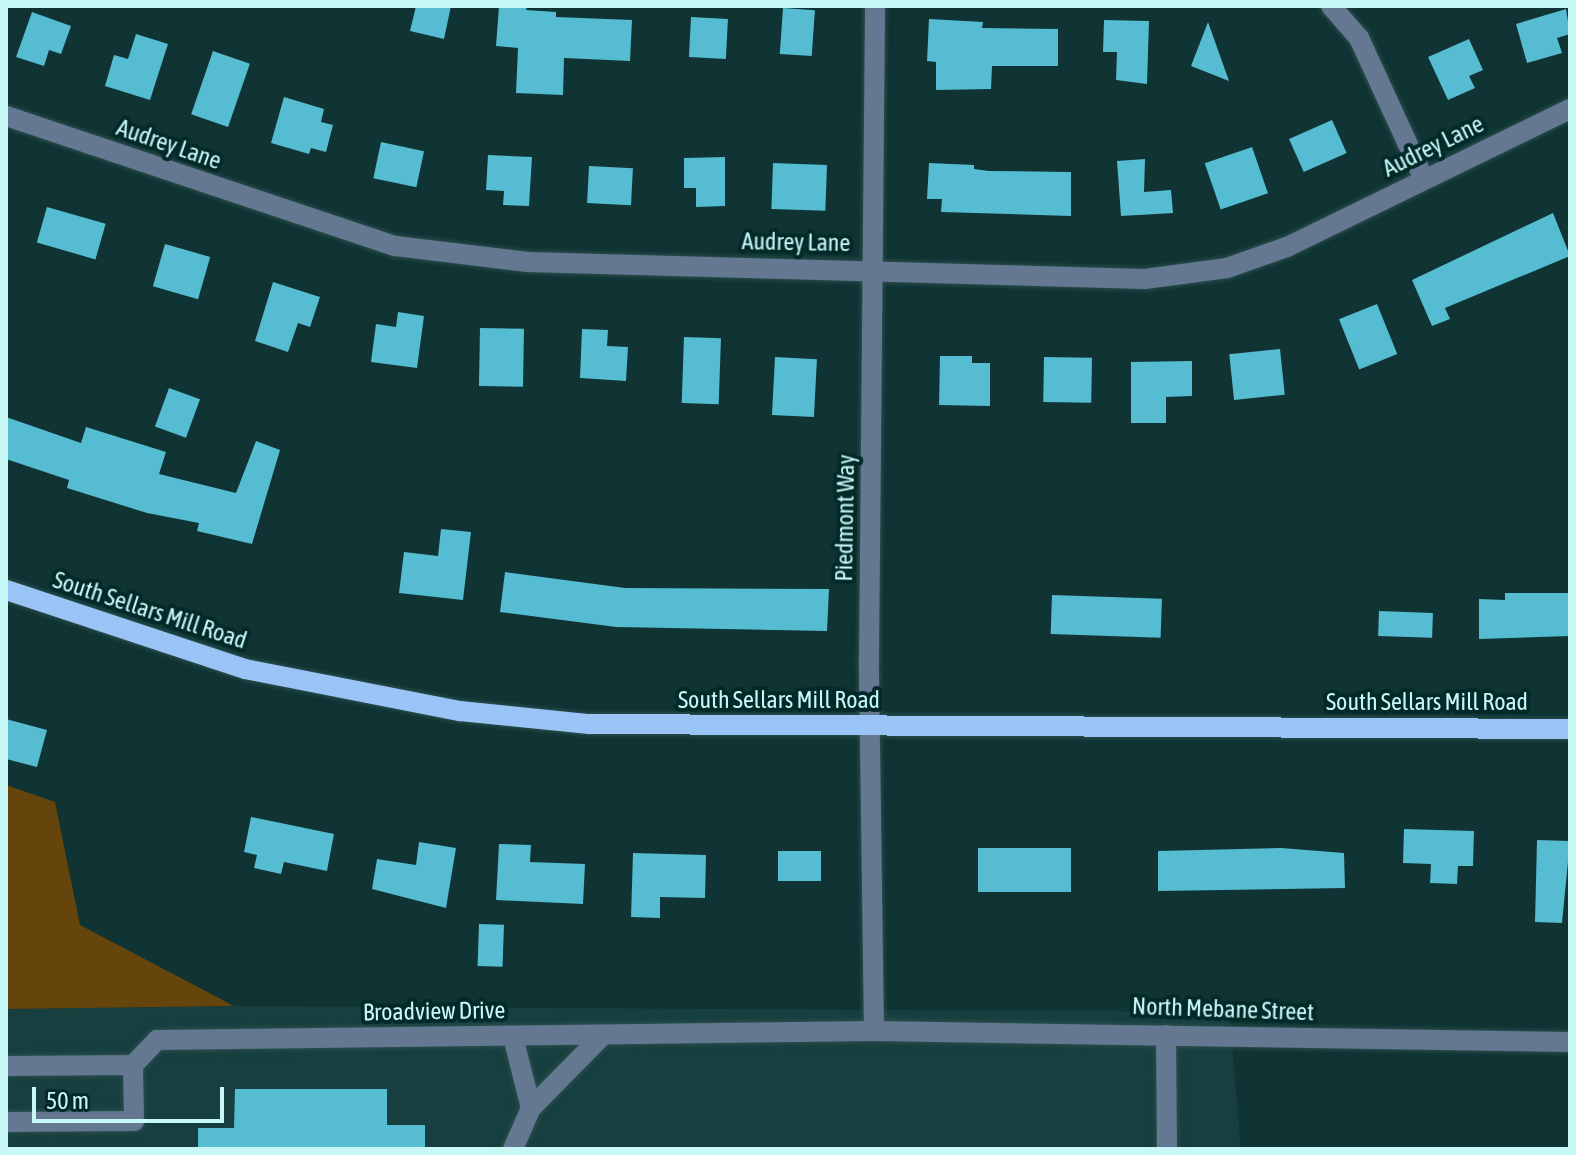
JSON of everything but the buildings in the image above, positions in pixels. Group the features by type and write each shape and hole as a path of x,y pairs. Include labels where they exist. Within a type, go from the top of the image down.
{"main road":[{"name":"South Sellars Mill Road","path":"6,590 245,669 460,711 589,724 1570,729"}],"street":[{"name":"Piedmont Way","path":"874,1031 871,727 875,6"},
{"path":"1331,6 1359,38 1424,179"},
{"name":"Audrey Lane","path":"6,116 395,246 528,262 1189,276 1287,247 1570,109"},
{"name":"North Mebane Street","path":"874,1031 1570,1042"},
{"name":"Broadview Drive","path":"133,1065 157,1040 874,1031"},
{"path":"1166,1035 1167,1149"},
{"path":"513,1149 531,1108 602,1036"},
{"path":"513,1037 531,1108"},
{"path":"6,1066 133,1065 134,1121 6,1122"}],"shaded area":[{"path":"6,785 55,802 80,925 234,1006 6,1009"},
{"path":"234,1006 1229,1012 1241,1149 6,1149 6,1009"}]}
